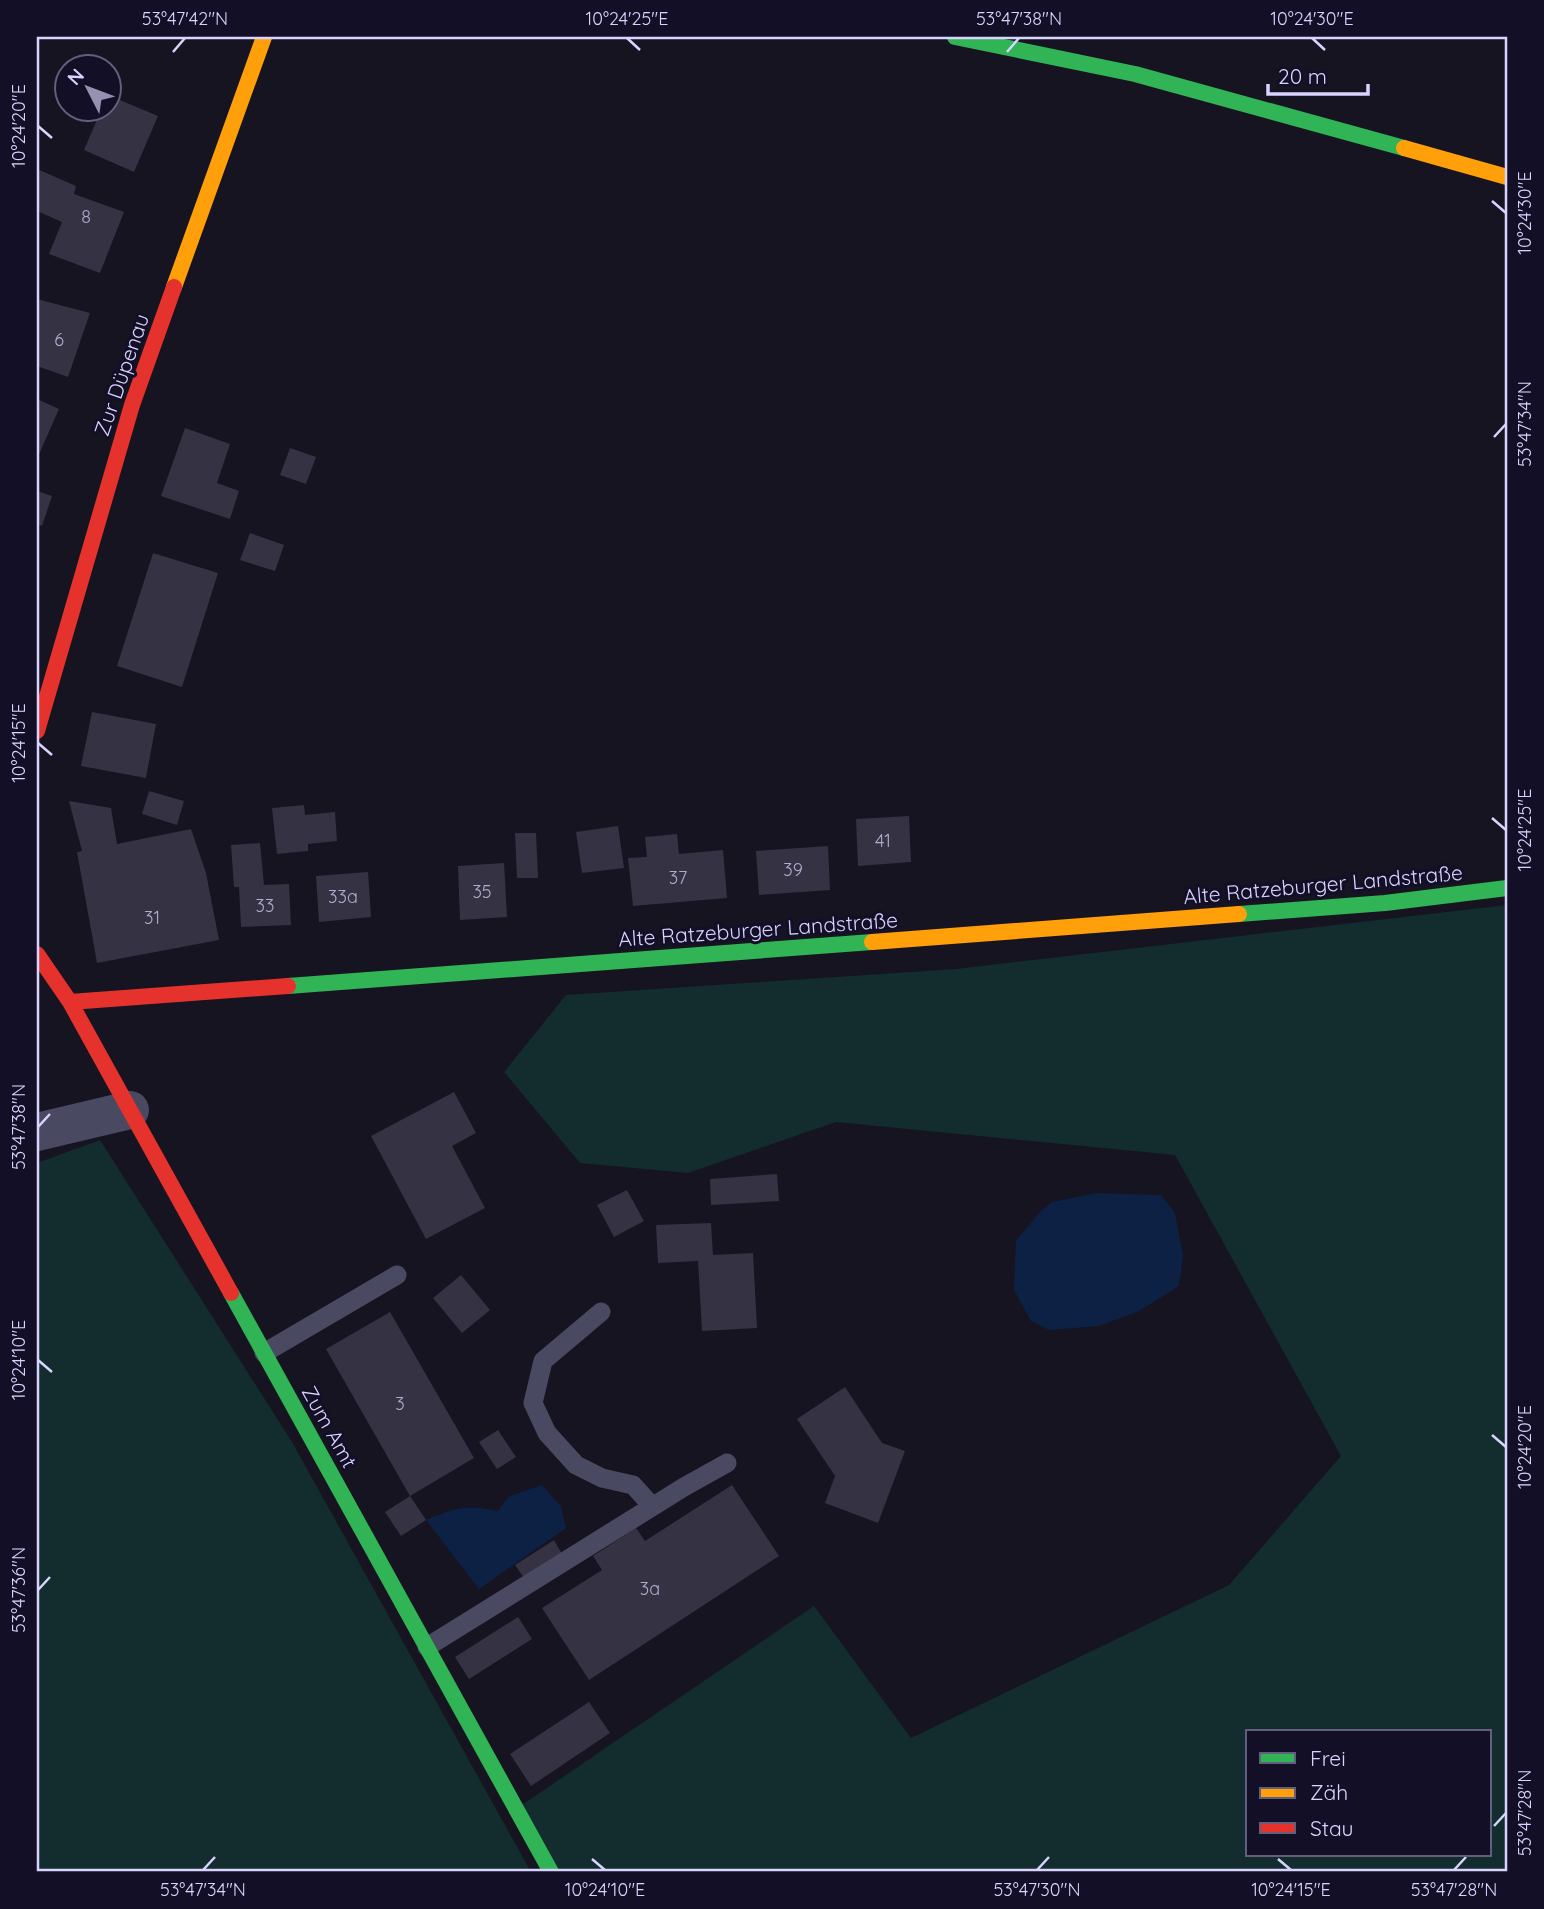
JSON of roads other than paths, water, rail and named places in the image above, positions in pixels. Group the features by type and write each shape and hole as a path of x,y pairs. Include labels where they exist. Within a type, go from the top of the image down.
{"street":[{"name":"Zur Düpenau","path":"37,731 132,405 264,37"},
{"path":"956,37 1135,74 1507,177"},
{"name":"Alte Ratzeburger Landstraße","path":"70,1002 1385,904 1507,888"},
{"path":"37,954 70,1002"},
{"name":"Zum Amt","path":"70,1002 551,1872"},
{"path":"37,1132 130,1110"}],"lane":[{"path":"264,1353 397,1275"},
{"path":"601,1312 543,1361 533,1403 547,1433 576,1465 601,1478 633,1485 652,1506"},
{"path":"426,1647 652,1506 727,1463"}],"water":[{"path":"1097,1193 1161,1195 1175,1213 1183,1256 1179,1286 1139,1311 1099,1326 1049,1330 1031,1321 1014,1290 1016,1241 1052,1202"},
{"path":"542,1485 561,1506 566,1528 479,1589 426,1520 461,1508 498,1511 508,1497"}]}
